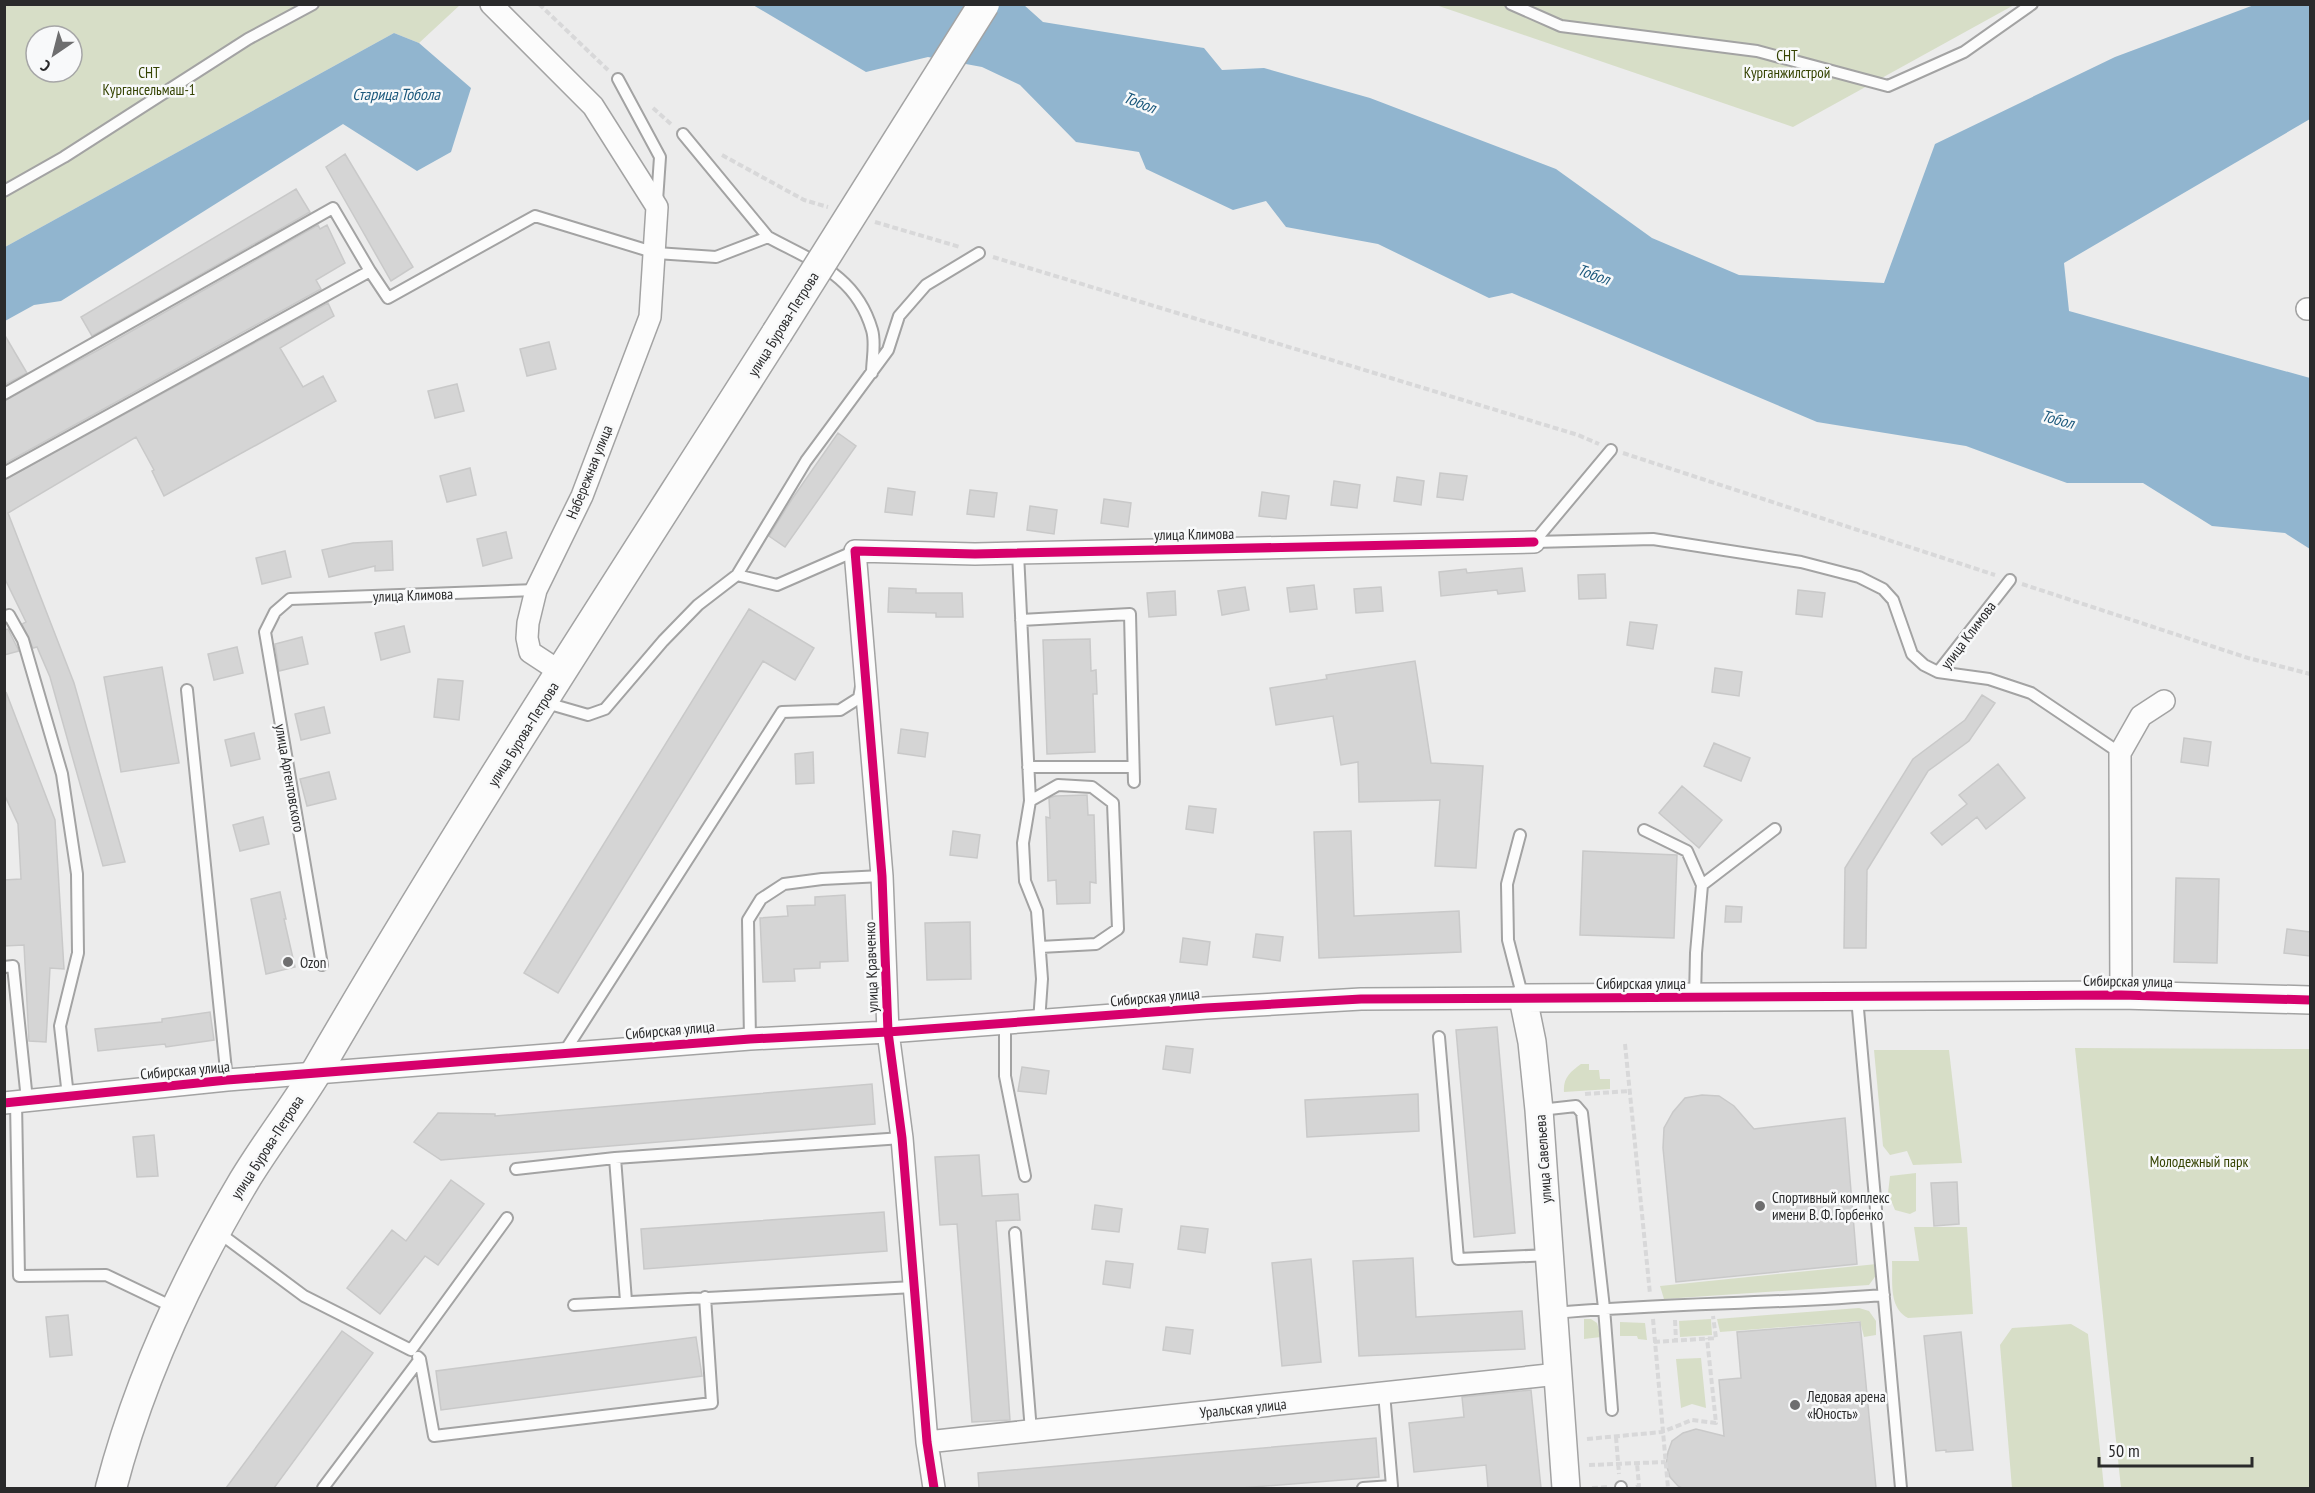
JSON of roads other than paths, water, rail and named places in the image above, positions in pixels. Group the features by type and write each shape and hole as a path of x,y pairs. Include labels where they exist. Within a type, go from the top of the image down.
{"main road":[{"name":"улица Бурова-Петрова","path":"111,1488 121,1448 143,1386 176,1308 245,1179 315,1074 360,994 984,4"}],"street":[{"path":"491,4 593,105 657,207"},
{"name":"Набережная улица","path":"562,673 530,652 526,638 528,623 536,590 582,496 650,317 656,253 657,207"},
{"name":"улица Климова","path":"855,551 1018,553 1534,542"},
{"name":"улица Кравченко","path":"855,551 882,876 888,1032 902,1137 927,1442 934,1488"},
{"path":"2121,995 2120,753 2141,716 2164,701"},
{"name":"Сибирская улица","path":"16,1101 227,1080 750,1038 888,1032 1206,1008 1349,1000 2121,995 2310,1000"},
{"name":"улица Савельева","path":"1523,998 1532,1042 1539,1110 1566,1488"},
{"name":"Уральская улица","path":"927,1442 1558,1374"}],"lane":[{"path":"4,191 64,157 248,39 313,4"},
{"path":"1511,4 1561,26 1757,51 1888,86 1964,52 2032,4"},
{"path":"618,78 660,157 657,207"},
{"path":"683,134 768,237 835,273 858,296 873,332 872,373"},
{"path":"4,394 333,208 388,298 535,216 656,253 716,257 768,237"},
{"path":"543,702 588,715 605,709 663,641 698,605 737,576 806,461 888,350 899,316 926,285 979,254"},
{"path":"4,473 370,271"},
{"path":"1534,542 1611,450"},
{"path":"1534,542 1653,539 1802,562 1859,577 1883,590 1893,600 1911,654 1924,665 1938,672"},
{"path":"737,576 777,585 855,551"},
{"path":"1018,553 1030,801 1023,843 1025,881 1036,911 1040,947 1042,979 1039,1022"},
{"name":"улица Климова","path":"1938,672 2010,580"},
{"name":"улица Климова","path":"290,599 536,590"},
{"name":"улица Аргентовского","path":"290,599 275,612 265,632 322,965"},
{"path":"4,604 7,616 22,640 63,774 77,874 78,953 60,1026 68,1096"},
{"path":"1021,620 1130,615 1134,782"},
{"path":"562,1054 782,712 840,710 859,698 865,668"},
{"name":"улица Климова","path":"1938,672 1989,679 2031,693 2120,753"},
{"path":"187,690 227,1080"},
{"path":"1028,767 1133,767"},
{"path":"1030,801 1058,785 1092,787 1113,803 1118,928 1096,944 1040,947"},
{"path":"1702,885 1775,829"},
{"path":"1644,830 1687,850 1702,885 1695,998"},
{"name":"улица Савельева","path":"1520,834 1507,884 1508,940 1523,998"},
{"path":"750,1038 748,920 761,899 784,884 822,879 882,876"},
{"path":"4,967 13,966 19,1276 106,1275 176,1308"},
{"path":"1857,997 1901,1488"},
{"path":"1005,1024 1005,1076 1025,1176"},
{"path":"1439,1037 1458,1260 1550,1255"},
{"path":"1539,1110 1576,1106 1582,1113 1605,1308 1612,1410"},
{"path":"516,1169 615,1158 902,1137"},
{"path":"615,1158 626,1301"},
{"path":"411,1350 507,1218"},
{"path":"216,1230 304,1296 411,1350 420,1359 434,1436 712,1403 705,1297"},
{"path":"1015,1233 1031,1431"},
{"path":"574,1305 914,1287"},
{"path":"1553,1313 1605,1308 1804,1302 1884,1295"},
{"path":"323,1488 420,1359"},
{"path":"1363,1488 1392,1486 1384,1393"}],"water":[{"name":"Тобол","path":"753,5 1024,5 1043,22 1204,48 1222,70 1264,68 1370,98 1556,169 1652,238 1739,275 1884,283 1935,144 2115,57 2254,5 2310,5 2310,119 2064,263 2069,311 2310,378 2310,549 2285,533 2212,526 2143,483 2067,483 1966,446 1817,422 1512,293 1489,298 1378,244 1286,227 1266,201 1233,210 1146,169 1139,152 1076,142 1020,85 982,67 928,57 866,72"},
{"name":"Старица Тобола","path":"394,33 419,43 471,88 451,152 417,171 343,124 61,301 34,305 5,321 5,247"}],"place":[{"name":"Ozon","path":"288,962"},
{"name":"Спортивный комплекс имени В. Ф. Горбенко","path":"1760,1206"},
{"name":"Ледовая арена «Юность»","path":"1795,1405"}],"park label":[{"name":"СНТ Курганжилстрой","path":"1787,64"},
{"name":"СНТ Кургансельмаш-1","path":"149,80"},
{"name":"Молодежный парк","path":"2199,1161"}]}
